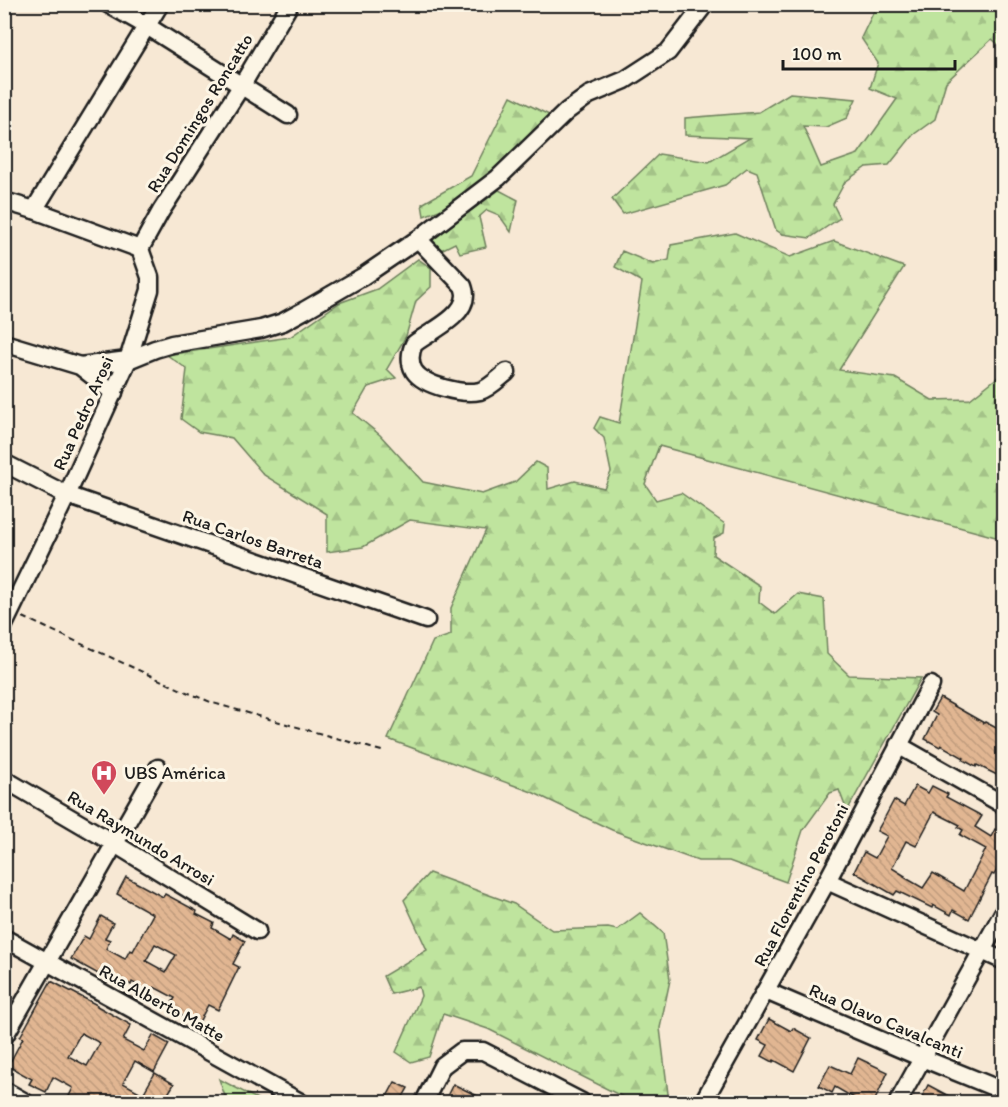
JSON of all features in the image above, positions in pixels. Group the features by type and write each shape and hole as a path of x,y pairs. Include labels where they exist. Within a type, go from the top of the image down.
{"street":[{"path":"108,4 288,115"},
{"path":"34,210 160,4"},
{"name":"Rua Domingos Roncatto","path":"140,249 161,211 242,85 290,4"},
{"path":"80,366 128,360 172,344 261,329 283,322 362,277 418,239 498,178 567,111 589,95 625,80 668,52 705,4"},
{"path":"4,201 140,249"},
{"path":"418,239 463,286 465,296 460,310 449,321 414,344 410,358 414,370 422,379 436,386 466,392 480,391 507,372"},
{"name":"Rua Pedro Arosi","path":"8,619 68,495 128,360 150,290 150,277 140,249"},
{"path":"4,343 80,366 114,393"},
{"name":"Rua Carlos Barreta","path":"4,463 68,495 426,620"},
{"name":"Rua Florentino Perotoni","path":"703,1102 827,881 931,685"},
{"path":"898,745 1004,805"},
{"path":"4,1037 158,768"},
{"name":"Rua Raymundo Arrosi","path":"4,779 256,931"},
{"path":"827,881 1004,961"},
{"path":"898,1102 1004,911"},
{"name":"Rua Alberto Matte","path":"4,938 300,1102"},
{"name":"Rua Olavo Cavalcanti","path":"766,991 922,1059 991,1086"},
{"path":"424,1102 442,1066 462,1051 483,1051 582,1102"},
{"path":"4,1090 25,1102"}],"path":[{"path":"8,619 213,703 385,752"}],"green space":[{"path":"877,5 1003,5 1003,45 999,45 992,39 946,82 935,119 913,135 889,165 866,167 845,182 833,204 840,218 810,238 782,234 776,230 757,172 747,168 725,185 623,214 612,199 659,154 709,162 750,138 685,135 685,118 759,112 790,93 856,99 847,118 826,127 803,126 821,167 858,154 897,99 870,88 878,63 861,38"},
{"path":"511,96 549,115 494,171 447,207 424,216 422,204 471,176"},
{"path":"499,190 518,200 511,232 499,215 487,210 479,217 486,247 460,253 455,243 437,252 430,241"},
{"path":"735,233 790,257 834,241 904,267 839,370 895,378 932,400 970,399 1003,373 1003,539 659,446 645,484 656,500 681,493 725,524 724,533 714,538 713,555 760,586 759,602 775,614 798,594 824,599 827,654 849,675 921,678 847,811 839,790 830,793 803,830 786,882 729,861 698,861 612,830 532,792 388,739 433,641 451,635 451,608 486,530 410,520 363,547 327,552 327,514 264,475 232,438 199,432 181,419 187,369 167,355 290,337 339,303 377,289 418,259 431,268 431,287 416,301 406,336 387,369 396,378 368,387 353,413 380,435 423,482 482,494 515,482 536,462 547,468 548,489 575,481 604,488 611,472 604,438 594,428 600,417 619,423 642,282 615,267 622,251 653,264 669,260 671,245"},
{"path":"429,873 514,904 552,930 608,928 617,930 640,913 663,933 670,980 660,1028 669,1102 633,1102 488,1029 443,1014 429,1057 411,1062 396,1052 421,996 419,987 391,994 383,976 427,950 404,900"},
{"path":"219,1079 263,1102 227,1102"}],"building":[{"path":"940,698 1004,732 1004,777 977,765 976,767 941,745 940,747 925,739 937,715 932,712"},
{"path":"915,786 928,793 932,786 948,794 946,797 982,816 975,827 991,837 995,829 1004,834 1004,857 994,875 992,874 969,919 953,910 951,915 933,905 932,908 897,891 894,895 854,872 864,852 875,858 887,836 877,831 894,800 904,806","holes":["934,812 960,825 958,827 963,830 960,835 986,849 964,891 933,873 923,888 892,868 906,841 916,846"]},
{"path":"126,877 163,897 165,894 197,911 196,914 214,923 212,928 231,939 233,934 245,941 233,964 239,967 218,1010 208,1005 198,1024 169,1008 175,998 154,987 151,992 114,976 111,981 71,959 84,936 89,939 101,916 113,923 105,938 110,940 106,949 125,959 130,950 133,951 153,914 117,894","holes":["155,944 176,955 166,972 146,961"]},
{"path":"51,981 131,1025 123,1040 144,1051 153,1035 169,1044 154,1072 135,1061 123,1083 143,1094 155,1073 174,1084 163,1102 66,1102 73,1088 53,1077 46,1092 29,1084 32,1079 8,1066 23,1038 20,1037","holes":["81,1033 100,1043 87,1066 68,1056"]},
{"path":"769,1019 791,1031 793,1028 811,1038 794,1071 762,1056 768,1045 758,1040"},
{"path":"858,1058 888,1072 874,1102 860,1102 835,1087 832,1093 819,1086 830,1065 850,1074"},
{"path":"395,1082 408,1088 400,1102 384,1102"},
{"path":"453,1084 490,1102 445,1100"},
{"path":"928,1085 960,1102 928,1102 921,1099"}],"place":[{"name":"UBS América","path":"104,796"}]}
